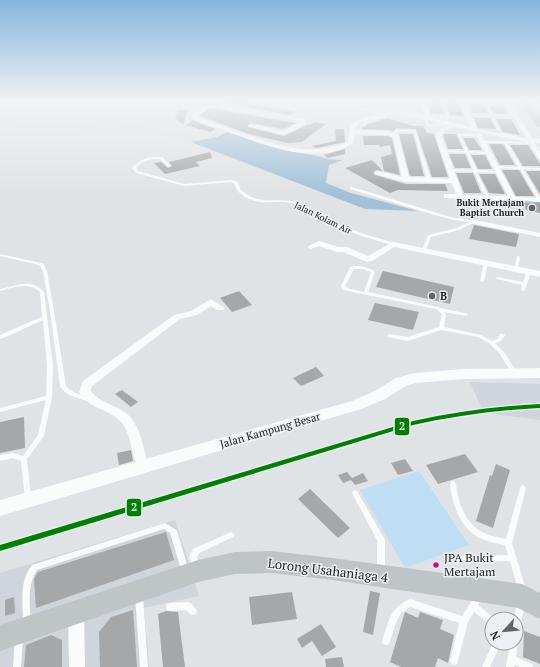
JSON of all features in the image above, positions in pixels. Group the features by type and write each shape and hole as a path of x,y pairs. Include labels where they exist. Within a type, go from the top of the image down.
{"main road":[{"name":"Lorong Usahaniaga 4","path":"16,632 192,573 235,563 271,562 381,576 478,599 534,599"}],"street":[{"path":"236,133 298,151 316,151 348,144 352,142 353,133"},
{"path":"387,133 394,134 396,136 406,180"},
{"path":"440,133 438,135 460,196"},
{"path":"492,133 530,142 540,141"},
{"path":"525,133 540,157"},
{"path":"481,139 513,201"},
{"path":"376,173 406,180 455,181"},
{"path":"447,196 487,197 513,201 540,200"},
{"path":"473,221 540,235"},
{"path":"311,247 319,243 337,250 344,249 367,259 371,258 392,244"},
{"name":"Jalan Kolam Air","path":"392,244 540,274"},
{"path":"143,467 129,422 117,413 89,399 85,392 87,384 177,317 194,313 212,302 220,308"},
{"name":"Jalan Kampung Besar","path":"0,508 368,401 401,382 415,378 463,374 540,372"},
{"path":"76,612 76,667"}],"lane":[{"path":"415,133 429,180"},
{"path":"487,197 459,135 505,142 530,142"},
{"path":"505,142 540,200"},
{"path":"444,151 487,153"},
{"name":"Jalan Kolam Air","path":"169,166 161,158 146,158 138,162 134,168 137,172 184,185 231,181 237,183 238,188 245,196 252,200 264,202 292,202 352,232 392,244"},
{"path":"451,170 475,171 520,168 540,169"},
{"path":"351,188 454,219 473,221"},
{"path":"493,204 512,205 513,201"},
{"path":"424,250 429,236 458,229 473,221"},
{"path":"0,255 41,264 45,271 63,386 70,394 89,399"},
{"path":"516,269 518,257"},
{"path":"482,281 486,263"},
{"path":"366,293 373,272 370,269 357,267 352,268 342,286 344,289 466,315"},
{"path":"523,290 529,272"},
{"path":"497,278 525,284"},
{"path":"0,290 28,284 38,286 42,292 50,366 49,397 41,436 24,459 28,500"},
{"path":"438,308 444,314 441,328"},
{"path":"0,337 22,329 34,321 45,318"},
{"path":"390,336 408,339 441,328 479,336 492,343 502,353 514,373"},
{"path":"492,343 499,340 502,335"},
{"path":"0,410 49,397"},
{"path":"0,458 13,455 24,459"},
{"path":"453,484 453,492 460,511 470,527 477,532 508,543"},
{"path":"523,488 508,543 522,586 534,599 524,615"},
{"path":"355,493 381,540 381,576"},
{"path":"17,667 16,632 29,574 35,567 165,526 174,531 192,573"},
{"path":"192,573 193,557 196,551 231,535"},
{"path":"463,559 513,558"},
{"path":"139,591 144,667"},
{"path":"454,661 464,620 478,599 486,611"},
{"path":"386,642 396,612 402,606 410,603 464,620"},
{"path":"170,607 188,606 193,611"},
{"path":"486,667 493,651"},
{"path":"513,651 511,663 529,667"}],"path":[{"path":"162,133 182,139 209,144 240,142 254,139"}],"shaded area":[{"path":"225,133 231,133 288,151 314,155 327,159 343,160 329,165 326,183 351,193 418,211 365,209 191,142 217,137"},
{"path":"470,382 540,384 540,420 484,413"},
{"path":"419,471 469,545 405,568 360,490"},
{"path":"175,520 199,596 144,608 149,667 0,667 0,573"}],"building":[{"path":"247,133 273,133 284,136 290,133 314,133 302,142 288,143"},
{"path":"335,133 344,133 345,142 316,148 312,146 336,141"},
{"path":"417,133 434,134 448,177 432,177"},
{"path":"399,134 413,134 424,176 410,176"},
{"path":"456,134 463,149 448,149 443,135"},
{"path":"363,136 388,136 392,138 400,175 384,171 381,157 392,154 390,145 380,147 379,145 364,145"},
{"path":"463,138 474,138 482,150 469,150"},
{"path":"489,144 503,144 515,165 500,165"},
{"path":"510,145 528,145 540,166 523,166"},
{"path":"345,149 345,154 328,158 324,155"},
{"path":"210,152 212,158 196,162 200,166 165,174 154,163 161,162 168,168 172,166 169,162"},
{"path":"449,154 465,154 471,168 455,168"},
{"path":"471,155 485,155 492,169 478,169"},
{"path":"372,160 383,171 376,170 373,173 375,175 406,184 445,184 448,191 398,190 390,193 345,168"},
{"path":"502,170 519,170 534,196 516,196"},
{"path":"526,171 540,171 540,194"},
{"path":"456,173 473,173 481,193 464,193"},
{"path":"479,174 495,174 505,194 489,193"},
{"name":"Bukit Mertajam Baptist Church","path":"522,203 540,203 540,213 526,210"},
{"path":"474,225 519,234 516,247 469,239"},
{"name":"B","path":"383,271 454,287 450,304 376,287"},
{"path":"239,291 252,305 232,312 220,298"},
{"path":"375,303 419,312 413,330 368,320"},
{"path":"316,367 324,376 301,386 293,378"},
{"path":"122,390 138,402 131,407 115,394"},
{"path":"24,417 25,448 0,453 0,422"},
{"path":"131,450 133,461 119,465 117,453"},
{"path":"465,454 478,472 438,484 426,465"},
{"path":"405,459 413,471 398,475 391,463"},
{"path":"496,464 510,470 493,528 476,521 490,475 492,476"},
{"path":"347,472 352,478 363,473 368,481 355,485 351,480 343,483 338,475"},
{"path":"310,489 350,528 338,538 298,499"},
{"path":"166,532 174,560 36,608 34,579 38,572"},
{"path":"370,591 380,593 373,635 363,632"},
{"path":"292,592 297,619 252,625 249,597"},
{"path":"14,597 15,613 5,616 5,600"},
{"path":"133,610 137,667 100,667 99,632 111,617"},
{"path":"166,611 178,612 185,667 163,667 158,614"},
{"path":"405,612 418,618 420,612 443,620 440,629 454,635 448,663 438,658 435,667 401,667 390,662"},
{"path":"321,624 336,647 322,656 312,641 302,648 297,639"},
{"path":"524,631 540,637 540,664 523,657"},
{"path":"51,635 62,640 62,667 24,667 26,645"},
{"path":"342,657 344,667 326,667 325,659"}],"waterway":[{"path":"492,200 540,202"}],"transit line":[{"name":"2","path":"0,548 413,423 476,412 540,406"}],"place":[{"name":"Bukit Mertajam Baptist Church","path":"532,208"},
{"name":"B","path":"432,296"},
{"name":"JPA Bukit Mertajam","path":"436,565"}]}
